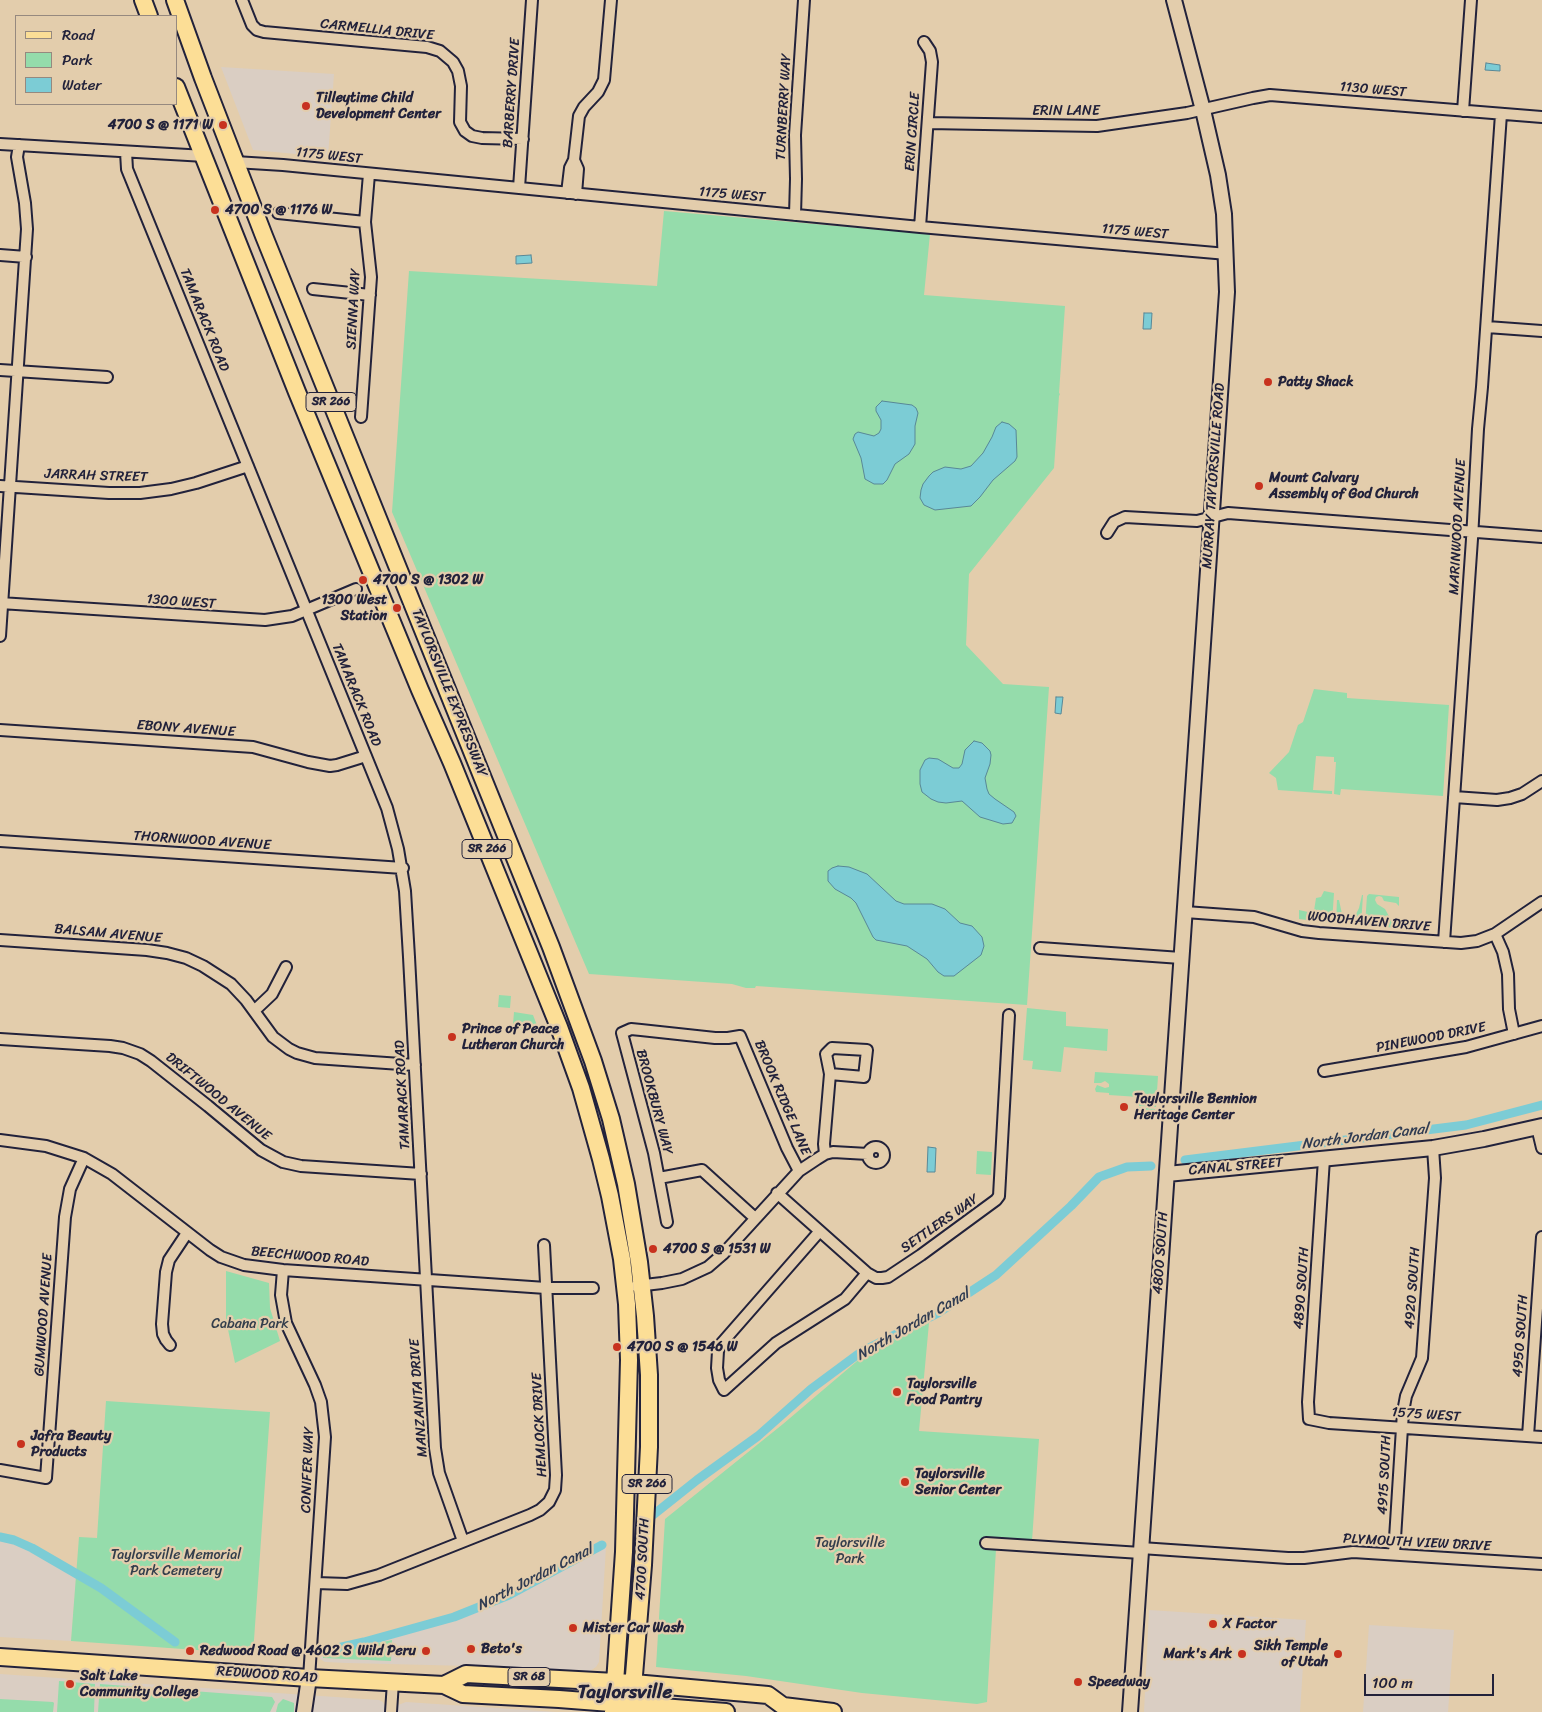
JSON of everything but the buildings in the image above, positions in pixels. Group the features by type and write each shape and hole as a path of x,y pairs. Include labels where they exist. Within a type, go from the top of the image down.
{"main road":[{"path":"143,0 149,15"},
{"name":"TAYLORSVILLE EXPRESSWAY","path":"175,0 235,162 581,1026 617,1142 642,1285"},
{"name":"TAYLORSVILLE EXPRESSWAY","path":"178,92 301,402 416,682 462,788 566,1045 586,1105 606,1177 620,1246 625,1287"},
{"name":"4700 SOUTH","path":"631,1709 643,1565 649,1433 648,1355 642,1285"},
{"name":"4700 SOUTH","path":"613,1708 624,1552 629,1392 625,1287"},
{"name":"REDWOOD ROAD","path":"0,1657 309,1678 444,1685 463,1694 560,1699 613,1708 726,1712"},
{"name":"REDWOOD ROAD","path":"444,1685 466,1674 634,1683 768,1695 778,1709 833,1712"}],"street":[{"name":"CARMELLIA DRIVE","path":"242,0 252,25 257,30 264,32 427,47 440,51 453,62 458,71 461,86 459,117 465,131 472,136 482,138 523,139"},
{"name":"BARBERRY DRIVE","path":"519,188 532,0"},
{"path":"571,193 570,168 574,160 579,116 584,106 598,92 604,80 610,0"},
{"name":"TURNBERRY WAY","path":"795,215 795,135 804,0"},
{"name":"MURRAY TAYLORSVILLE ROAD","path":"1174,0 1218,175 1224,214 1227,292 1182,958"},
{"path":"1463,110 1471,0"},
{"name":"ERIN CIRCLE","path":"920,227 932,62 930,51 924,42"},
{"name":"1130 WEST","path":"1203,110 1270,95 1542,117"},
{"name":"ERIN LANE","path":"928,123 1097,126 1203,110"},
{"name":"MARINWOOD AVENUE","path":"1444,942 1501,114"},
{"path":"0,144 204,156"},
{"path":"0,636 5,486 18,371 26,257 27,229 25,204 17,157 19,145"},
{"name":"TAMARACK ROAD","path":"126,152 127,169 387,808 402,868 415,1064 426,1280"},
{"name":"1175 WEST","path":"235,162 1226,254"},
{"name":"SIENNA WAY","path":"361,417 371,267 365,222 369,174"},
{"path":"278,213 365,222"},
{"path":"0,255 26,257"},
{"path":"313,289 370,295"},
{"path":"1486,327 1542,331"},
{"path":"0,370 107,377"},
{"name":"JARRAH STREET","path":"5,486 109,493 140,493 171,489 196,483 248,466"},
{"path":"1107,533 1114,522 1125,517 1197,521 1228,513 1542,537"},
{"name":"1300 WEST","path":"1,603 248,620 292,616 356,589"},
{"name":"EBONY AVENUE","path":"0,730 253,747 330,766 366,756"},
{"path":"1454,797 1498,800 1510,798 1522,794 1542,781"},
{"name":"THORNWOOD AVENUE","path":"0,841 402,868"},
{"name":"WOODHAVEN DRIVE","path":"1185,912 1254,917 1309,932 1444,942 1469,942 1484,939 1495,934 1542,902"},
{"path":"1495,934 1503,952 1508,974 1509,1009 1514,1034"},
{"name":"BALSAM AVENUE","path":"0,940 147,950 186,958 218,975 239,991 273,1037 289,1049 306,1056 415,1064"},
{"path":"1040,948 1182,958"},
{"name":"4800 SOUTH","path":"1141,1550 1182,958"},
{"path":"254,1011 272,994 286,967"},
{"name":"SETTLERS WAY","path":"867,1274 876,1278 888,1277 999,1196 1009,1015"},
{"name":"PINEWOOD DRIVE","path":"1324,1071 1466,1047 1542,1026"},
{"name":"BROOK RIDGE LANE","path":"622,1033 631,1029 715,1038 740,1036 786,1148 799,1171"},
{"name":"BROOKBURY WAY","path":"622,1033 659,1178 667,1222"},
{"name":"DRIFTWOOD AVENUE","path":"0,1039 110,1046 132,1050 151,1061 261,1150 284,1162 301,1166 421,1174"},
{"path":"825,1154 824,1144 830,1074 826,1054 832,1048 867,1050 864,1077 830,1074"},
{"path":"1540,1127 1542,1148"},
{"name":"CANAL STREET","path":"1167,1174 1433,1148 1540,1127"},
{"name":"BEECHWOOD ROAD","path":"0,1140 46,1146 84,1158 112,1174 210,1250 233,1262 256,1268 546,1288 593,1288"},
{"name":"4920 SOUTH","path":"1402,1427 1406,1396 1422,1358 1435,1178 1433,1148"},
{"path":"625,1287 672,1282 700,1272 723,1254 799,1171 825,1154 840,1152 868,1154"},
{"name":"GUMWOOD AVENUE","path":"0,1470 46,1478 65,1217 70,1189 84,1158"},
{"name":"4890 SOUTH","path":"1309,1419 1308,1402 1324,1159"},
{"path":"659,1178 702,1170 754,1218"},
{"path":"778,1193 867,1274 845,1299 776,1343 724,1390 719,1380 717,1368 718,1350 721,1344 819,1232"},
{"path":"170,1345 163,1334 162,1324 167,1266 173,1252 187,1233"},
{"name":"4950 SOUTH","path":"1528,1436 1542,1237"},
{"name":"HEMLOCK DRIVE","path":"316,1584 338,1585 359,1582 540,1510 549,1502 555,1490 556,1475 544,1245"},
{"name":"CONIFER WAY","path":"283,1270 281,1295 286,1323 315,1385 321,1402 324,1420 325,1454 309,1678"},
{"name":"MANZANITA DRIVE","path":"426,1280 436,1461 464,1541"},
{"name":"1575 WEST","path":"1309,1419 1329,1423 1542,1437"},
{"name":"4915 SOUTH","path":"1394,1554 1402,1427"},
{"name":"PLYMOUTH VIEW DRIVE","path":"986,1544 1288,1558 1304,1558 1345,1552 1542,1564"},
{"path":"1130,1712 1141,1550"},
{"path":"304,1712 309,1678"},
{"path":"391,1712 393,1682"}],"shaded area":[{"path":"221,67 334,74 328,157 253,150"},
{"path":"0,1541 17,1544 76,1578 71,1641 0,1637"},
{"path":"606,1547 599,1662 590,1671 346,1663 325,1662 320,1659 319,1656 455,1621 508,1599"},
{"path":"1149,1610 1306,1620 1300,1712 1144,1712"},
{"path":"1369,1625 1454,1630 1448,1712 1363,1712"},
{"name":"Salt Lake Community College","path":"0,1674 379,1700 383,1702 385,1712 0,1712"},
{"path":"406,1702 557,1712 396,1712 398,1705"}],"green space":[{"path":"664,211 930,234 924,295 1065,306 1054,468 969,574 966,645 1003,684 1049,687 1027,1005 756,986 755,988 746,988 732,984 589,974 392,512 409,271 657,286"},
{"path":"1314,689 1347,693 1347,698 1449,705 1443,796 1341,789 1340,795 1334,794 1336,762 1334,762 1334,757 1316,756 1313,790 1332,791 1332,794 1278,790 1276,778 1269,773 1289,752 1298,725 1303,722"},
{"path":"1324,891 1334,893 1332,923 1299,919 1299,910 1314,911 1316,898 1321,897"},
{"path":"1369,894 1399,897 1399,906 1396,903 1384,901 1379,896 1375,900 1377,904 1385,909 1391,920 1398,919 1397,928 1365,925 1367,896"},
{"path":"1362,895 1361,925 1336,923 1337,900 1339,900 1342,914 1356,914"},
{"path":"499,995 511,996 510,1008 498,1007"},
{"path":"1027,1008 1066,1012 1066,1026 1108,1029 1107,1051 1064,1047 1061,1072 1032,1069 1033,1061 1023,1060"},
{"path":"514,1012 533,1015 538,1028 521,1030 516,1028 513,1024"},
{"path":"1095,1072 1158,1076 1156,1107 1139,1106 1139,1097 1096,1092 1097,1085 1105,1088 1109,1087 1109,1084 1105,1081 1094,1083"},
{"path":"1139,1107 1155,1109 1155,1118 1138,1117"},
{"path":"977,1151 992,1152 991,1175 976,1174"},
{"name":"Cabana Park","path":"226,1271 269,1283 270,1308 280,1341 235,1363 226,1320"},
{"name":"Taylorsville Park","path":"929,1323 919,1431 1039,1439 1032,1541 999,1539 996,1549 987,1702 977,1704 862,1693 746,1676 656,1667 665,1519 783,1424 863,1356"},
{"name":"Taylorsville Memorial Park Cemetery","path":"106,1401 270,1412 253,1654 71,1641 79,1537 97,1538"},
{"path":"392,1640 391,1661 323,1658 323,1655"},
{"path":"59,1681 95,1684 94,1712 57,1712"},
{"path":"100,1684 272,1697 275,1702 270,1712 98,1712"},
{"path":"0,1699 53,1702 53,1712 0,1712"},
{"path":"283,1699 294,1703 294,1712 276,1712 278,1704"}],"water":[{"path":"1486,63 1500,65 1500,71 1485,70"},
{"path":"531,255 532,263 516,264 516,256"},
{"path":"1144,313 1152,313 1151,329 1143,329"},
{"path":"882,401 912,405 918,413 915,426 915,444 909,454 895,464 883,484 874,484 865,479 861,458 853,439 858,432 874,436 879,433 881,420 876,407"},
{"path":"1002,422 1009,424 1016,430 1017,457 1015,461 993,480 971,506 935,510 924,505 920,498 921,490 929,476 933,472 945,467 961,469 971,466 983,453 996,427"},
{"path":"1056,697 1063,697 1061,714 1055,713"},
{"path":"974,741 982,743 990,751 990,764 985,778 987,789 989,794 1014,812 1016,816 1012,823 1003,824 980,817 962,801 938,802 922,792 920,770 925,760 929,758 938,759 953,768 959,768 962,764 965,750"},
{"path":"838,866 849,867 867,874 896,901 904,904 932,904 945,909 960,923 972,926 982,937 984,946 981,955 954,976 944,976 927,959 907,946 876,940 856,903 835,889 828,881 828,871"},
{"path":"928,1147 936,1148 935,1172 927,1172"}],"waterway":[{"name":"North Jordan Canal","path":"1185,1160 1466,1125 1542,1105"},
{"name":"North Jordan Canal","path":"653,1515 697,1480 758,1436 811,1389 861,1352 938,1313 996,1275 1071,1206 1099,1177 1127,1167 1151,1166"},
{"name":"North Jordan Canal","path":"0,1537 14,1540 32,1548 101,1588 175,1642"},
{"name":"North Jordan Canal","path":"324,1651 454,1617 509,1595 602,1545"}],"place":[{"name":"Tilleytime Child Development Center","path":"306,106"},
{"name":"4700 S @ 1171 W","path":"223,125"},
{"name":"4700 S @ 1176 W","path":"215,210"},
{"name":"Patty Shack","path":"1268,382"},
{"name":"Mount Calvary Assembly of God Church","path":"1259,486"},
{"name":"4700 S @ 1302 W","path":"363,580"},
{"name":"1300 West Station","path":"397,608"},
{"name":"Prince of Peace Lutheran Church","path":"452,1037"},
{"name":"Taylorsville Bennion Heritage Center","path":"1124,1107"},
{"name":"4700 S @ 1531 W","path":"653,1249"},
{"name":"4700 S @ 1546 W","path":"617,1347"},
{"name":"Taylorsville Food Pantry","path":"897,1392"},
{"name":"Jafra Beauty Products","path":"21,1444"},
{"name":"Taylorsville Senior Center","path":"905,1482"},
{"name":"X Factor","path":"1213,1624"},
{"name":"Mister Car Wash","path":"573,1628"},
{"name":"Beto's","path":"471,1649"},
{"name":"Redwood Road @ 4602 S","path":"190,1651"},
{"name":"Wild Peru","path":"426,1651"},
{"name":"Mark's Ark","path":"1242,1654"},
{"name":"Sikh Temple of Utah","path":"1338,1654"},
{"name":"Speedway","path":"1078,1682"},
{"name":"Salt Lake Community College","path":"70,1684"}],"district":[{"name":"Taylorsville","path":"625,1693"}]}
